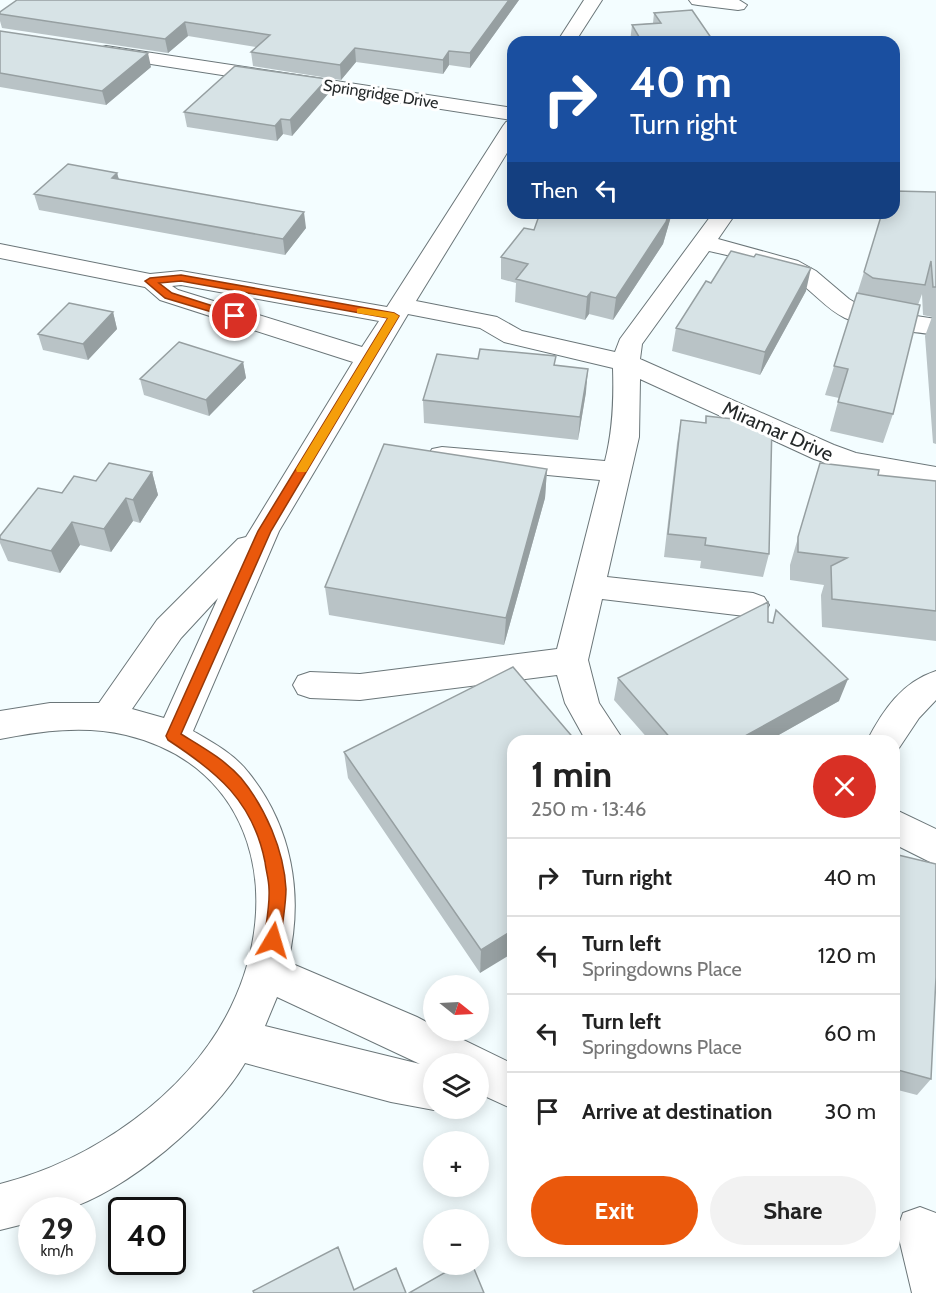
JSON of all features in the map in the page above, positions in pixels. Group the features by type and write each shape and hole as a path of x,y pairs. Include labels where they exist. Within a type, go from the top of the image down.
{"street":[{"path":"570,36 592,0"},
{"path":"698,0 738,5"},
{"name":"Springridge Drive","path":"82,49 507,113"},
{"path":"173,736 264,531 368,358 507,136"},
{"path":"601,735 586,716 576,689 571,660 618,472 628,400 626,363 629,344 720,219"},
{"path":"703,242 785,265 817,283 841,306 854,312 936,327"},
{"path":"0,251 150,281 169,295 368,358"},
{"name":"Miramar Drive","path":"150,281 181,278 395,315 479,340 513,337 626,363 824,452 852,462 936,477"},
{"path":"413,453 618,472"},
{"path":"108,717 169,629 264,531"},
{"path":"588,586 753,605"},
{"path":"310,685 360,687 571,660"},
{"path":"889,735 915,697 926,688 936,684"},
{"path":"0,725 65,716 108,717 142,724 173,736 211,760 235,782 254,810 269,844 278,889 267,973 237,1040 198,1091 148,1137 98,1170 46,1195 0,1207"},
{"path":"900,828 936,848"},
{"path":"267,973 402,1032 443,1053"},
{"path":"237,1040 391,1080 423,1086"},
{"path":"489,1075 507,1084"},
{"path":"489,1098 507,1101"},
{"path":"917,1228 936,1292"}],"building":[{"path":"17,0 509,0 470,53 449,51 443,60 355,48 340,65 251,52 270,35 185,22 165,39 0,14"},
{"path":"692,10 710,36 638,36 632,25 661,23 654,13"},
{"path":"0,31 148,53 102,91 0,73"},
{"path":"235,66 327,79 290,120 281,119 275,126 184,112"},
{"path":"68,164 117,173 112,178 304,212 283,239 34,194"},
{"path":"900,191 936,192 936,287 933,287 931,261 925,285 873,278 864,272 880,219 900,219"},
{"path":"538,219 667,219 616,298 591,292 587,297 516,279 528,264 501,257 524,228 534,230"},
{"path":"731,251 754,257 756,254 811,268 765,352 676,328 706,281 711,283"},
{"path":"857,293 920,305 893,414 838,402 848,369 834,366"},
{"path":"69,303 113,312 83,344 38,334"},
{"path":"179,342 243,362 206,400 140,379"},
{"path":"480,349 556,356 554,365 588,369 580,417 423,400 437,354 478,359"},
{"path":"706,416 772,423 769,554 705,545 706,538 668,534 681,420 706,423"},
{"path":"384,444 547,469 506,618 325,587"},
{"path":"109,463 152,472 133,500 126,498 104,529 72,522 51,551 0,539 38,488 62,493 74,476 96,481"},
{"path":"820,463 879,470 878,475 936,481 936,611 832,599 831,566 847,558 798,552 798,537"},
{"path":"768,602 768,622 773,623 776,610 848,679 747,735 668,735 618,678"},
{"path":"513,667 571,735 507,735 507,934 481,950 344,752"},
{"path":"900,855 936,864 936,977 931,1079 900,1071"},
{"path":"338,1247 354,1290 396,1268 406,1293 254,1293 253,1291"},
{"path":"441,1275 477,1275 484,1293 409,1293"}],"slow traffic":[{"path":"302,469 394,316 361,311"}],"route":[{"path":"235,316 169,295 150,281 181,278 394,316 264,531 173,736 211,760 235,782 254,810 269,844 278,889 273,940"}]}
